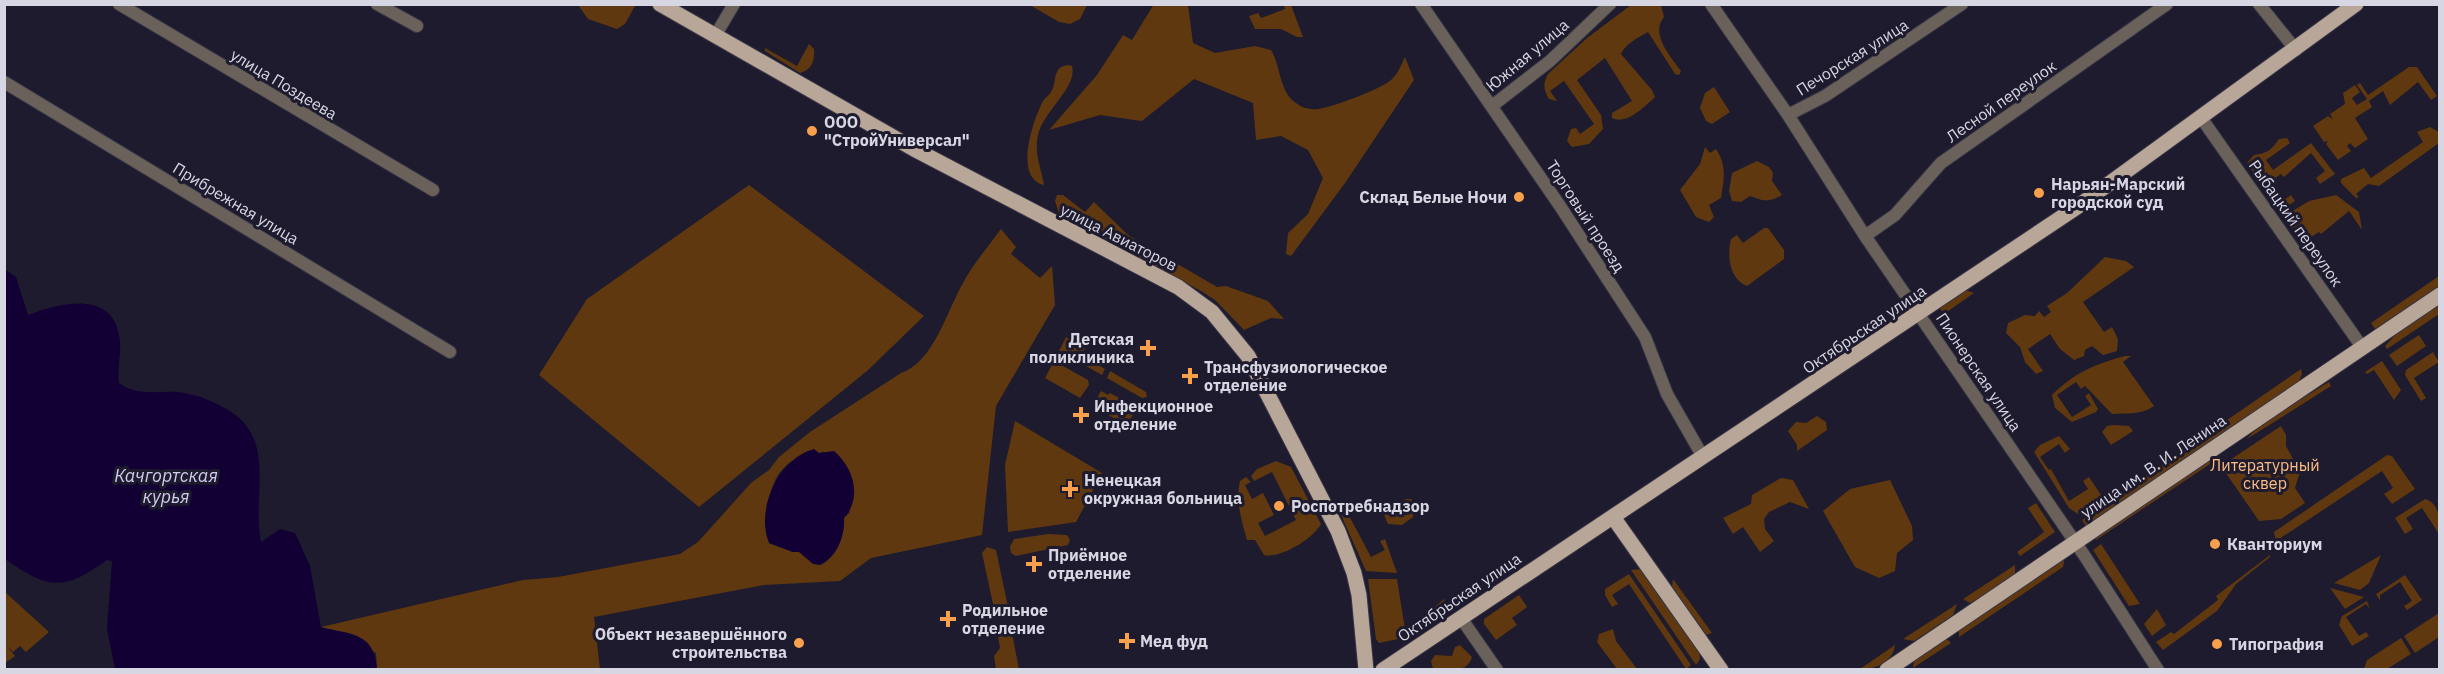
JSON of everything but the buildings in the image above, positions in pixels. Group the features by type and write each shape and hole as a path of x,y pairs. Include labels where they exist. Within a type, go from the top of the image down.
{"main road":[{"name":"улица Авиаторов","path":"660,4 914,149 1178,287 1212,312 1248,356 1338,531 1353,569 1359,595 1366,669"},
{"name":"Октябрьская улица","path":"1383,669 1920,313 2202,119 2356,4"},
{"name":"улица им. В. И. Ленина","path":"1887,669 2439,295"},
{"path":"1613,517 1721,669"}],"street":[{"name":"улица Поздеева","path":"119,4 433,190"},
{"path":"377,4 417,26"},
{"path":"715,36 734,4"},
{"name":"Торговый проезд","path":"1421,4 1492,106 1645,337 1667,394 1703,458"},
{"name":"Южная улица","path":"1492,106 1550,61 1610,4"},
{"name":"Пионерская улица","path":"1711,4 1788,115 1865,236 1920,313 2158,669"},
{"name":"Печорская улица","path":"1788,115 1825,96 1962,4"},
{"name":"Лесной переулок","path":"1865,236 1894,215 1941,163 2167,4"},
{"path":"2259,4 2296,50"},
{"name":"Прибрежная улица","path":"4,81 450,352"},
{"name":"Рыбацкий переулок","path":"2202,119 2362,347"},
{"path":"1461,618 1497,669"}],"green space":[{"path":"1154,4 1188,5 1193,43 1215,53 1255,46 1271,50 1286,92 1298,105 1309,109 1334,105 1385,84 1396,75 1405,57 1414,80 1345,183 1291,256 1286,254 1288,233 1308,214 1323,178 1308,150 1281,136 1256,140 1253,103 1194,79 1142,121 1100,115 1049,130 1097,75 1123,35 1132,40"},
{"path":"578,5 635,6 625,24 617,29 588,19"},
{"path":"1030,5 1087,5 1080,19 1070,24 1059,22"},
{"path":"1284,5 1291,5 1303,37 1297,37 1281,29 1255,29 1249,16 1258,13 1261,18 1285,9"},
{"path":"1631,5 1661,5 1664,17 1660,24 1660,38 1681,71 1679,75 1675,74 1648,32 1633,41 1621,54 1652,90 1655,97 1635,114 1618,120 1612,118 1612,113 1632,101 1605,58 1577,80 1601,115 1603,129 1589,144 1572,147 1567,141 1571,129 1576,128 1580,134 1594,124 1564,81 1550,91 1557,101 1549,99 1545,89 1546,77 1587,38"},
{"path":"809,44 814,49 813,61 807,70 800,73 765,51 765,48 797,66"},
{"path":"1068,65 1072,66 1073,74 1070,82 1041,126 1038,135 1037,154 1044,185 1035,180 1029,172 1028,148 1043,101 1053,88 1058,70"},
{"path":"2409,67 2417,67 2437,96 2431,100 2418,82 2390,105 2383,91 2369,101 2372,107 2355,118 2368,139 2355,148 2350,143 2347,146 2351,151 2338,160 2326,144 2328,141 2324,142 2313,126 2328,116 2333,119 2330,114 2345,104 2343,93 2355,85 2360,92 2352,98 2357,105 2367,99 2357,85 2360,83 2368,95"},
{"path":"1714,87 1730,112 1712,124 1706,121 1700,108 1705,93"},
{"path":"2430,127 2439,132 2439,143 2379,186 2368,184 2356,194 2359,197 2356,198 2341,183 2341,179 2364,168 2371,178 2423,142 2417,132"},
{"path":"2287,138 2290,143 2266,160 2273,170 2311,143 2335,174 2320,184 2316,178 2325,171 2311,153 2284,177 2281,174 2268,183 2281,202 2291,195 2295,201 2282,210 2277,207 2247,163 2254,155 2269,150 2279,139"},
{"path":"1705,147 1710,153 1716,149 1722,161 1724,173 1721,198 1709,205 1714,217 1709,222 1696,217 1680,190 1700,164"},
{"path":"1757,161 1769,167 1773,173 1772,181 1782,195 1769,200 1750,196 1741,202 1732,201 1729,191 1732,173"},
{"path":"749,185 924,316 867,371 699,507 539,375 587,299"},
{"path":"1057,195 1063,195 1085,212 1094,202 1128,235 1217,287 1226,286 1268,301 1284,319 1271,318 1244,330 1215,300 1201,291 1059,213 1055,201"},
{"path":"2336,195 2359,212 2362,230 2349,211 2321,234 2319,232 2305,241 2318,260 2316,262 2286,215 2309,201"},
{"path":"1764,228 1768,228 1784,250 1784,259 1747,286 1736,278 1733,272 1729,252 1731,239 1737,235 1743,243"},
{"path":"1001,229 1016,247 1011,254 1040,278 1052,266 1055,305 996,406 982,535 871,558 840,581 764,585 594,617 600,669 377,669 376,653 321,627 523,580 558,577 680,554 698,542 751,483 769,470 779,457 810,432 912,367 922,358 931,347 967,276","holes":["824,452 850,512 844,518 839,545 831,557 820,565 799,552 769,543 769,501 775,480 788,464 805,456"]},
{"path":"2105,257 2126,261 2134,267 2083,302 2104,332 2112,327 2118,339 2117,351 2103,355 2092,346 2085,350 2084,356 2074,360 2060,349 2050,334 2028,349 2043,371 2036,374 2025,362 2020,347 2006,333 2008,323 2025,315 2035,316 2039,311 2044,317 2051,312 2047,306 2067,293"},
{"path":"2439,276 2439,286 2375,329 2371,323"},
{"path":"1965,290 1974,293 1944,314 1939,307"},
{"path":"2439,302 2439,314 2387,349 2385,346 2401,329"},
{"path":"2419,335 2426,346 2397,366 2389,355"},
{"path":"1066,337 1085,348 1082,355 1105,369 1102,375 1059,351"},
{"path":"2433,352 2439,362 2414,378 2426,398 2421,401 2405,375 2406,370"},
{"path":"2131,356 2123,362 2154,406 2139,412 2112,414 2085,386 2081,389 2076,382 2057,395 2072,417 2091,405 2085,396 2089,393 2098,409 2096,412 2072,422 2055,408 2052,395 2068,381 2104,362"},
{"path":"1054,361 1088,380 1089,385 1080,398 1045,378"},
{"path":"2382,361 2401,390 2394,400 2374,370 2367,374 2365,372"},
{"path":"2301,369 2302,374 2299,381 2086,526 2082,520"},
{"path":"1110,371 1146,392 1147,397 1142,398 1107,378"},
{"path":"2329,382 2331,386 2247,439 2260,424"},
{"path":"1101,391 1108,395 1110,393 1132,405 1134,413 1126,426 1093,405"},
{"path":"1817,416 1826,422 1827,430 1797,451 1797,445 1788,431 1796,422 1806,423"},
{"path":"1015,421 1102,473 1076,522 1008,532 1005,465"},
{"path":"2107,426 2129,426 2133,431 2111,445 2102,432"},
{"name":"Литературный сквер","path":"2281,426 2286,435 2286,446 2300,472 2295,488 2305,503 2281,519 2259,521 2221,466"},
{"path":"2059,436 2070,449 2065,453 2059,444 2040,457 2049,470 2051,469 2069,501 2088,489 2083,481 2089,477 2101,495 2100,501 2078,514 2069,508 2034,452 2040,445"},
{"path":"2387,455 2392,456 2415,489 2392,504 2384,494 2393,488 2382,471 2276,541 2274,532"},
{"path":"2216,460 2096,540 2094,536 2202,463"},
{"path":"1276,461 1291,467 1321,524 1311,536 1296,547 1279,554 1264,555 1255,540 1247,540 1238,496 1240,481 1246,477 1251,482 1245,485 1252,499 1263,493 1274,515 1258,523 1265,536 1296,520 1272,472 1254,481 1251,476 1257,469"},
{"path":"1781,478 1793,480 1809,509 1790,502 1769,512 1764,519 1765,529 1774,541 1760,552 1743,527 1733,534 1723,518 1751,504 1752,495"},
{"path":"1890,480 1912,526 1913,540 1897,553 1895,571 1879,578 1855,567 1823,511 1850,489"},
{"path":"1406,499 1411,499 1414,504 1413,517 1402,525 1388,524 1384,515 1385,510 1397,506"},
{"path":"2425,499 2434,504 2436,508 2439,518 2439,534 2422,508 2406,518 2413,529 2405,534 2395,518"},
{"path":"1357,502 1361,504 1347,512 1371,557 1385,550 1380,541 1385,539 1397,573 1366,571 1342,517 1345,506"},
{"path":"2036,503 2055,532 2020,556 2017,552 2044,532 2028,508"},
{"path":"1048,534 1067,535 1070,540 1068,545 1016,556 1011,553 1010,547 1014,539"},
{"path":"2101,544 2140,604 2129,606 2093,550"},
{"path":"987,547 996,550 1010,616 996,618 982,553"},
{"path":"2270,555 2236,584 2217,611 2163,650 2156,642 2171,632 2174,634 2218,600 2216,596"},
{"path":"2381,555 2369,583 2360,590 2334,583"},
{"path":"2065,557 2063,567 1959,637 1959,630"},
{"path":"2015,565 2015,574 1976,600 1970,603 1963,599"},
{"path":"1643,569 1699,651 1700,659 1696,665 1631,570"},
{"path":"1629,574 1691,665 1686,669 1629,584 1612,595 1618,604 1612,607 1605,595 1605,589"},
{"path":"2405,575 2422,600 2407,610 2404,606 2412,601 2400,582 2380,595 2380,601 2376,594"},
{"path":"1368,579 1397,579 1405,629 1403,638 1379,643 1376,639"},
{"path":"1673,579 1712,633 1706,635 1672,587"},
{"path":"2330,588 2364,597 2345,609"},
{"path":"5,592 49,632 26,652 20,646 13,652 6,645 15,656 5,663"},
{"path":"1519,595 1527,607 1512,618 1517,625 1496,640 1484,624 1484,619"},
{"path":"1444,599 1451,609 1420,628 1417,627 1417,622"},
{"path":"2367,601 2370,609 2366,604 2346,617 2359,636 2366,632 2369,636 2352,646 2339,625 2342,616"},
{"path":"1957,604 1953,615 1914,641 1903,639"},
{"path":"2157,609 2166,625 2152,636 2144,624"},
{"path":"2439,613 2439,637 2415,653 2404,636"},
{"path":"1010,623 1019,669 996,669 994,656 1000,648 996,625"},
{"path":"1613,629 1616,641 1637,669 1617,669 1597,642 1599,634"},
{"path":"1946,638 1951,643 1913,668 1914,660"},
{"path":"2401,638 2411,654 2387,669 2364,669 2367,660"},
{"path":"1460,645 1472,657 1466,666 1456,670 1433,669 1431,661 1435,655 1452,656 1455,647"},
{"path":"1895,645 1891,656 1882,664 1860,669"}],"water":[{"name":"Качгортская курья","path":"4,269 16,277 28,315 71,304 98,307 109,314 116,325 120,342 119,383 132,390 194,395 216,403 239,418 251,432 257,449 261,542 280,529 295,533 310,566 321,627 360,637 371,648 377,669 115,669 107,629 112,561 107,560 79,578 56,583 33,576 5,559"},
{"path":"814,449 819,453 834,451 841,458 851,474 854,492 850,510 844,518 839,545 831,557 820,565 813,564 799,552 769,543 765,530 765,515 773,487 790,463 801,454"}],"place":[{"name":"ООО \"СтройУниверсал\"","path":"812,131"},
{"name":"Нарьян-Марский городской суд","path":"2039,193"},
{"name":"Склад Белые Ночи","path":"1519,197"},
{"name":"Детская поликлиника","path":"1148,348"},
{"name":"Трансфузиологическое отделение","path":"1190,376"},
{"name":"Инфекционное отделение","path":"1081,415"},
{"name":"Ненецкая окружная больница","path":"1070,489"},
{"name":"Роспотребнадзор","path":"1279,506"},
{"name":"Кванториум","path":"2215,544"},
{"name":"Приёмное отделение","path":"1034,564"},
{"name":"Родильное отделение","path":"948,619"},
{"name":"Мед фуд","path":"1127,641"},
{"name":"Объект незавершённого строительства","path":"799,643"},
{"name":"Типография","path":"2217,644"}]}
